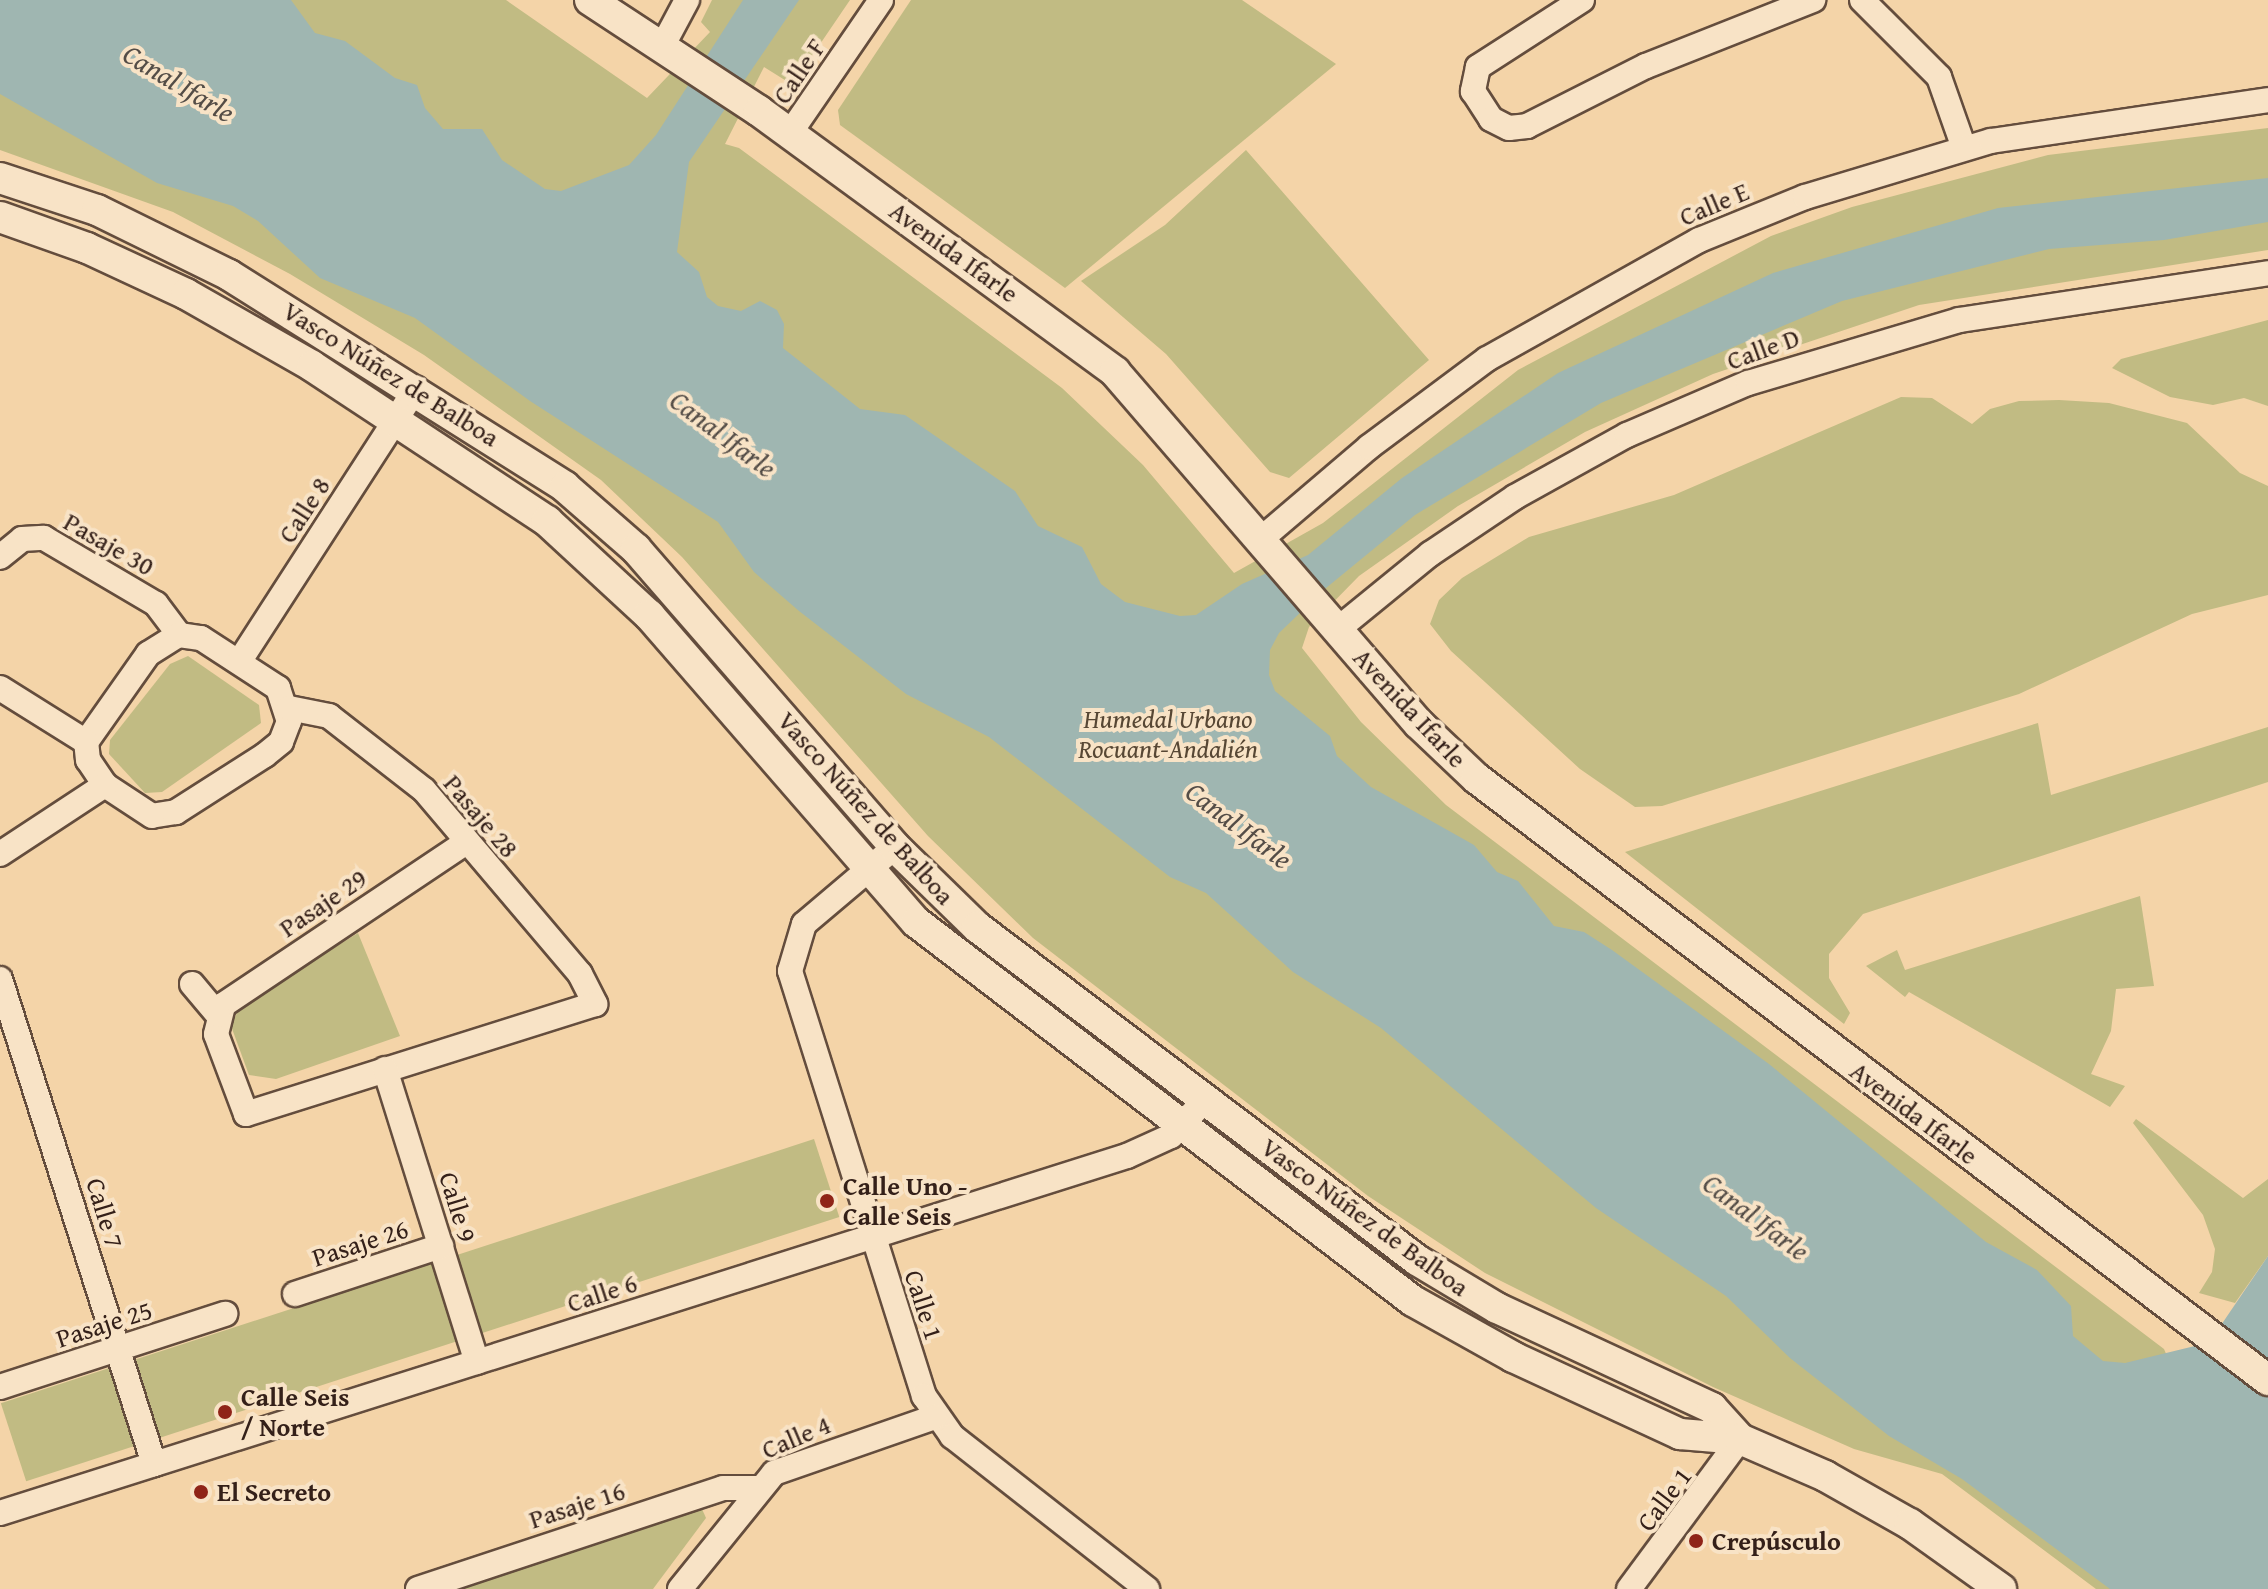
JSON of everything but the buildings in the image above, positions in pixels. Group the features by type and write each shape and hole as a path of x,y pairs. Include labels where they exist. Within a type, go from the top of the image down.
{"street":[{"name":"Avenida Ifarle","path":"590,0 759,111 1115,372 1419,724 1476,778 2268,1380"},
{"path":"672,52 687,0"},
{"name":"Calle F","path":"790,133 881,0"},
{"path":"1582,0 1478,67 1473,91 1491,119 1509,128 1527,126 1646,66 1813,0"},
{"path":"1862,0 1939,77 1964,148"},
{"name":"Calle E","path":"1266,545 1424,404 1601,290 1751,217 1964,148 2062,125 2268,100"},
{"name":"Vasco Núñez de Balboa","path":"0,178 97,210 173,245 416,388 565,487 636,549 895,847 977,927 1458,1286 1712,1408 1740,1439"},
{"name":"Vasco Núñez de Balboa","path":"0,217 153,277 396,419 547,521 616,581 866,870 955,955 1413,1301 1470,1334 1680,1434 1740,1439 1866,1497 2001,1589"},
{"name":"Calle D","path":"1333,624 1515,497 1627,435 1748,383 1959,320 2268,273"},
{"name":"Calle 8","path":"239,662 416,388"},
{"name":"Pasaje 30","path":"0,557 22,539 44,538 156,604 179,635"},
{"path":"179,635 201,638 239,662 278,688 289,708 286,733 274,750 176,812 141,813 105,785 88,760 86,742 148,654 179,635"},
{"path":"0,688 86,742"},
{"name":"Pasaje 28","path":"289,708 329,716 370,742 447,814 465,843 580,974 595,1004 385,1069"},
{"path":"0,854 105,785"},
{"name":"Pasaje 29","path":"218,1015 232,998 465,843"},
{"name":"Calle 1","path":"895,847 804,924 793,944 790,971 873,1237 935,1417"},
{"name":"Calle 7","path":"0,979 154,1464"},
{"path":"192,984 218,1015 216,1034 246,1114 385,1069"},
{"name":"Calle 9","path":"385,1069 477,1362"},
{"name":"Calle 6","path":"0,1513 1127,1156 1181,1128 1205,1100"},
{"name":"Pasaje 26","path":"295,1294 441,1246"},
{"name":"Pasaje 25","path":"0,1387 225,1314"},
{"path":"935,1417 1147,1589"},
{"name":"Calle 4","path":"680,1589 756,1488 785,1467 935,1417"},
{"name":"Calle 1","path":"1629,1589 1740,1439"},
{"name":"Pasaje 16","path":"418,1589 723,1488 756,1488"}],"green space":[{"name":"Humedal Urbano Rocuant-Andalién","path":"0,0 506,0 647,98 710,32 701,22 712,0 850,0 797,78 788,82 764,67 725,144 739,148 1062,388 1143,465 1234,573 1323,523 1518,370 1771,236 1852,207 2048,155 2268,128 2268,250 1919,305 1713,374 1585,432 1458,506 1359,576 1309,627 1302,648 1361,722 1446,805 2164,1349 2268,1589 2096,1589 1942,1474 1854,1449 1713,1387 1485,1273 1368,1196 1033,938 928,836 682,557 601,480 424,355 290,274 173,212 0,150"},
{"path":"911,0 1242,0 1336,64 1065,288 840,125 838,110"},
{"path":"1246,150 1429,360 1289,478 1270,472 1166,354 1081,281 1165,225"},
{"path":"2268,320 2268,406 2244,398 2213,405 2170,397 2112,368 2121,359"},
{"path":"1901,397 1932,398 1972,424 1990,409 2019,401 2059,400 2109,403 2187,423 2240,473 2268,486 2268,595 2192,614 2019,694 1662,806 1635,807 1580,769 1451,651 1430,624 1439,600 1462,578 1529,537 1674,495"},
{"path":"188,656 259,705 261,723 162,792 145,793 109,754 110,740 170,664"},
{"path":"2038,723 2051,795 2268,727 2268,782 1863,914 1829,954 1829,978 1850,1013 1844,1024 1625,852"},
{"path":"2140,896 2154,986 2116,989 2111,1031 2091,1074 2125,1086 2110,1107 1909,992 1905,997 1866,966 1897,950 1905,970"},
{"path":"358,933 400,1036 276,1079 249,1075 231,1026 240,1006"},
{"path":"2136,1119 2243,1198 2268,1179 2268,1256 2235,1303 2199,1293 2212,1272 2215,1249 2203,1215 2133,1123"},
{"path":"814,1139 839,1217 26,1481 1,1403"},
{"path":"702,1509 706,1518 653,1589 462,1589"}],"water":[{"name":"Humedal Urbano Rocuant-Andalién","path":"0,0 291,0 315,33 345,41 395,78 417,85 425,108 443,129 482,129 502,160 545,189 561,191 629,165 656,135 743,0 799,0 689,162 677,252 699,272 707,297 718,306 741,311 760,301 777,310 784,324 783,348 860,409 905,415 1015,491 1038,526 1082,547 1101,584 1125,602 1180,616 1196,615 1242,584 1308,555 1402,478 1558,373 1773,273 1998,208 2268,178 2268,222 2164,240 2049,249 1842,301 1601,403 1415,515 1326,588 1279,633 1270,650 1269,675 1275,691 1330,736 1337,756 1371,787 1474,845 1497,872 1518,881 1554,926 1584,932 1612,950 1769,1064 1986,1242 2037,1270 2071,1306 2073,1336 2103,1361 2125,1363 2199,1345 2217,1331 2268,1256 2268,1589 2110,1589 1962,1479 1889,1436 1790,1358 1726,1296 1596,1208 1381,1028 1293,972 1206,893 1170,877 989,737 906,694 799,611 754,572 718,522 530,401 415,318 320,278 258,221 233,206 157,183 0,94"}],"place":[{"name":"Calle Uno - Calle Seis","path":"827,1201"},
{"name":"Calle Seis / Norte","path":"225,1412"},
{"name":"El Secreto","path":"201,1492"},
{"name":"Crepúsculo","path":"1696,1541"}],"water label":[{"name":"Canal Ifarle","path":"179,83"},
{"name":"Canal Ifarle","path":"723,434"},
{"name":"Canal Ifarle","path":"1239,825"},
{"name":"Canal Ifarle","path":"1756,1217"}]}
